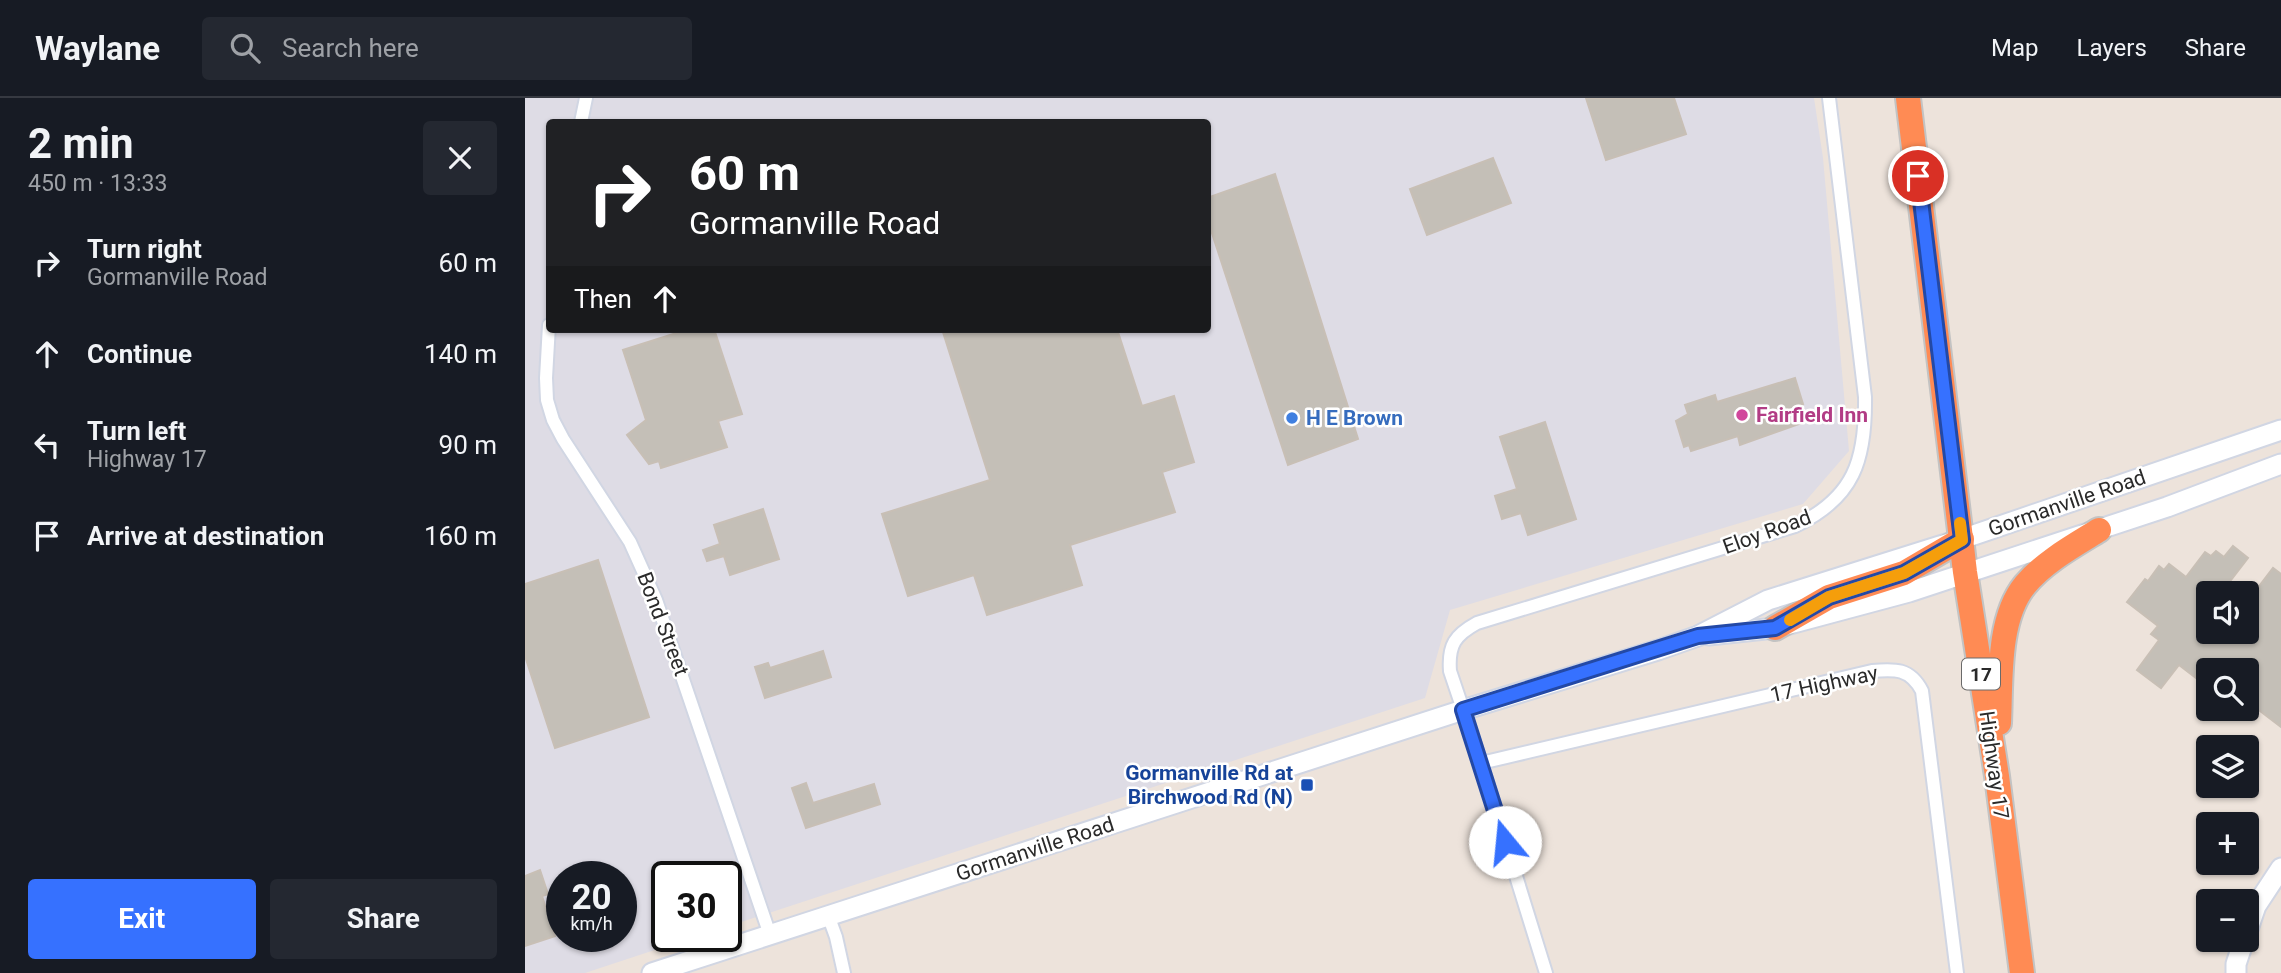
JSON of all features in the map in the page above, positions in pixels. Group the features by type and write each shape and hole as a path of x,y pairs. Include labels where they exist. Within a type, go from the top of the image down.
{"highway":[{"name":"Highway 17","path":"1908,98 1965,572 1997,776 2022,973"},
{"path":"1997,776 2005,625 2024,586 2051,561 2099,530"},
{"path":"1775,628 1829,597 1904,573 1962,540"}],"main road":[{"name":"Gormanville Road","path":"652,973 674,969 828,915 1698,636 1768,600 1962,540 2281,430"},
{"name":"Gormanville Road","path":"1698,636 1775,628 1909,592 2099,530 2281,464"},
{"path":"2259,901 2281,868"},
{"path":"2236,973 2240,952"}],"street":[{"path":"581,119 586,98"},
{"name":"Eloy Road","path":"1546,973 1450,671 1449,657 1453,643 1462,631 1477,623 1795,526 1830,506 1843,493 1860,460 1864,441 1865,397 1829,98"},
{"name":"Bond Street","path":"549,333 547,400 553,420 630,542 656,600 770,935"},
{"name":"17 Highway","path":"1481,763 1873,671 1901,670 1910,674 1922,691 1957,973"},
{"path":"828,915 844,973"}],"shaded area":[{"path":"525,98 1814,98 1823,158 1849,451 1803,504 1450,610 1425,698 742,922 742,861 651,861 651,951 585,973 525,973"}],"building":[{"path":"1586,98 1674,98 1686,134 1606,160"},
{"path":"1493,158 1511,203 1427,235 1410,189"},
{"path":"1275,174 1358,439 1288,465 1211,230 1211,197"},
{"path":"676,333 715,333 742,414 718,421 727,447 661,468 659,461 649,464 627,435 646,420 623,350"},
{"path":"943,333 1118,333 1142,406 1174,396 1194,462 1162,472 1175,512 1070,545 1082,585 987,615 974,575 908,596 882,514 990,480"},
{"name":"Fairfield Inn","path":"1795,378 1803,404 1796,406 1802,423 1740,445 1738,436 1691,451 1689,445 1684,447 1676,421 1688,414 1685,405 1715,395 1717,402"},
{"path":"1545,422 1576,519 1528,535 1521,513 1502,519 1495,496 1517,489 1500,437"},
{"path":"763,509 779,559 730,575 724,556 707,561 703,550 720,544 714,525"},
{"path":"2233,546 2248,558 2230,581 2196,581 2196,644 2259,644 2259,586 2273,568 2281,574 2281,727 2259,710 2259,658 2196,658 2196,678 2179,665 2161,688 2137,670 2159,640 2151,634 2158,626 2127,602 2159,566 2164,570 2169,564 2186,577 2205,552 2211,556 2216,551 2224,557"},
{"path":"598,560 649,717 555,748 525,656 525,584"},
{"path":"823,651 831,677 765,698 755,667 768,663 770,668"},
{"path":"806,783 813,803 874,784 880,804 806,828 792,788"},
{"path":"540,870 546,888 546,895 542,896 546,908 546,939 525,946 525,876"}],"slow traffic":[{"path":"1790,620 1829,597 1904,573 1931,559 1962,540 1960,523"}],"place":[{"name":"Fairfield Inn","path":"1742,415"},
{"name":"H E Brown","path":"1292,418"},
{"name":"Gormanville Rd at Birchwood Rd (N)","path":"1307,785"}],"route":[{"path":"1505,842 1463,710 1698,636 1775,628 1829,597 1904,573 1962,540 1918,176"}]}
